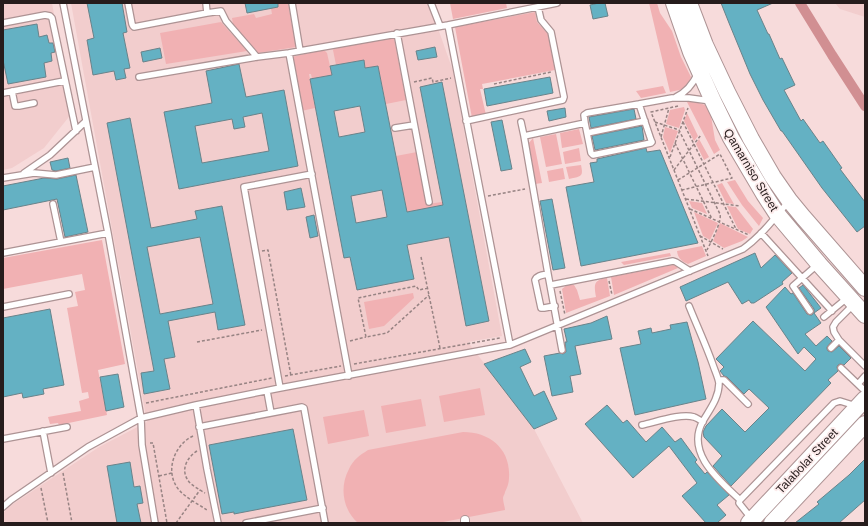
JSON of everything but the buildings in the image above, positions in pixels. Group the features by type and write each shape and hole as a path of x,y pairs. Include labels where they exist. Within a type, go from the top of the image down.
{"main road":[{"name":"Qamarniso Street","path":"674,3 691,52 713,101 734,144 764,194 777,214 856,305"},
{"name":"Qamarniso Street","path":"690,3 705,45 727,92 761,157 789,200 865,288"},
{"name":"Talabolar Street","path":"751,521 862,403"},
{"name":"Talabolar Street","path":"772,523 865,424"}],"lane":[{"path":"63,3 108,233 140,418 142,445 155,523"},
{"path":"128,3 132,24 134,27 207,13 222,12 226,21 257,58"},
{"path":"206,3 207,13"},
{"path":"292,3 300,51"},
{"path":"431,3 440,26"},
{"path":"139,78 448,25 557,3"},
{"path":"466,121 563,100 564,97 551,32 541,20 538,7"},
{"path":"3,23 45,15 50,16 53,21 64,81 76,130"},
{"path":"448,25 510,345"},
{"path":"397,33 429,202"},
{"path":"289,53 349,376"},
{"path":"672,98 682,94 691,86 699,70"},
{"path":"3,93 64,81"},
{"path":"12,91 15,106 34,102"},
{"path":"639,104 652,142 649,144 592,155 585,124 585,114 639,104 672,98 689,98 713,101"},
{"path":"22,174 45,159 86,121"},
{"path":"587,134 645,121"},
{"path":"521,122 562,350"},
{"path":"395,128 414,124"},
{"path":"524,136 585,124"},
{"path":"3,178 34,173 56,175 95,168"},
{"path":"280,388 244,187 312,174"},
{"path":"3,506 88,447 140,418 280,388 510,345 743,249 761,234 789,200"},
{"path":"53,204 61,242"},
{"path":"3,253 108,233"},
{"path":"761,234 832,311"},
{"path":"551,285 673,261 690,271"},
{"path":"810,311 793,286 819,264"},
{"path":"548,274 536,277 535,280 541,308 555,306"},
{"path":"3,306 6,307 69,294"},
{"path":"824,317 832,311 856,305"},
{"path":"856,305 836,322 833,327 839,340 865,366"},
{"path":"689,306 719,380 716,399 700,427 697,438 698,444 708,467 740,500"},
{"path":"831,348 839,340"},
{"path":"841,368 865,391"},
{"path":"858,384 865,376"},
{"path":"719,380 724,380 748,404"},
{"path":"267,391 271,413"},
{"path":"751,521 738,502 834,403 840,401 862,403"},
{"path":"196,405 200,434 218,523"},
{"path":"199,427 302,407 305,409 325,523"},
{"path":"642,425 684,416 694,417 703,422"},
{"path":"3,439 67,427"},
{"path":"43,431 51,472"},
{"path":"246,523 323,508"}],"path":[{"path":"494,84 559,71"},
{"path":"406,84 432,78 433,82 458,77"},
{"path":"680,106 651,112 709,257"},
{"path":"661,137 669,108"},
{"path":"670,158 688,108"},
{"path":"655,122 679,130 721,216 720,222 706,252"},
{"path":"683,122 736,229"},
{"path":"674,170 701,134"},
{"path":"675,143 712,219"},
{"path":"678,180 720,154 732,178 682,190"},
{"path":"481,197 533,187"},
{"path":"686,199 740,206"},
{"path":"690,208 751,236"},
{"path":"700,236 725,250"},
{"path":"256,252 268,250 292,386"},
{"path":"422,257 442,358"},
{"path":"608,274 612,297"},
{"path":"366,337 358,298 416,286 419,290 428,288"},
{"path":"342,342 387,333 429,296"},
{"path":"197,342 270,328"},
{"path":"147,416 144,404 278,377 508,336"},
{"path":"200,434 190,438 180,446 174,458 172,474 174,482 184,494 217,516"},
{"path":"142,445 153,443 166,523"},
{"path":"203,448 189,457 185,474 189,482 213,498"},
{"path":"62,465 72,523"},
{"path":"159,476 172,474"},
{"path":"40,480 48,523"},
{"path":"176,523 200,490"}],"shaded area":[{"path":"3,3 52,3 72,113 44,148 12,168 3,170"},
{"path":"71,3 429,3 453,71 502,336 468,342 534,429 583,523 3,523 3,513 13,504 99,447 147,422"},
{"path":"270,3 288,3 296,47 258,53 233,24 232,18 254,14 256,18 272,14"},
{"path":"450,3 506,3 507,8 453,19"},
{"path":"649,3 657,3 660,13 672,31 681,57 691,77 689,83 684,89 670,92"},
{"path":"835,3 865,3 865,17 840,9"},
{"path":"535,12 537,22 548,34 555,70 482,84 483,89 480,89 486,115 472,118 455,27"},
{"path":"221,22 247,51 166,64 160,33"},
{"path":"394,38 406,100 386,104 378,66 365,68 364,60 336,65 333,50 335,48"},
{"path":"322,50 327,53 332,75 312,79 311,74 309,74 315,108 301,111 292,57"},
{"path":"663,86 666,93 641,98 636,91"},
{"path":"690,100 705,105 711,116 715,140 720,150 714,154 687,102"},
{"path":"684,107 685,110 679,128 666,124 670,110"},
{"path":"687,113 698,136 694,141 684,121"},
{"path":"665,127 678,131 670,153 663,137"},
{"path":"579,129 583,144 562,148 560,133"},
{"path":"556,134 562,164 546,167 540,137"},
{"path":"533,138 542,183 535,184 528,144"},
{"path":"699,139 709,157 704,160 696,144"},
{"path":"579,148 581,161 565,164 563,152"},
{"path":"417,152 427,204 442,202 443,205 407,212 396,156"},
{"path":"581,165 582,172 580,176 569,179 566,167"},
{"path":"563,168 565,179 549,182 547,171"},
{"path":"735,180 748,201 763,218 759,226 742,205 727,182"},
{"path":"722,183 734,204 726,203 717,185"},
{"path":"689,201 702,203 707,214 692,208"},
{"path":"727,206 736,207 753,229 750,234 738,229"},
{"path":"694,212 718,223 710,240 703,236"},
{"path":"720,223 748,237 724,248 713,241"},
{"path":"102,240 125,364 98,370 107,415 59,425 58,423 50,424 48,417 81,411 79,401 89,398 88,392 82,393 67,308 78,306 75,292 85,290 82,274 3,289 3,258"},
{"path":"702,246 706,256 688,264 682,261 678,256 677,251"},
{"path":"670,253 671,256 624,265 621,262"},
{"path":"673,265 678,268 614,295 611,277"},
{"path":"607,278 610,296 566,313 562,289 567,285 574,285 580,300 596,297 595,286 597,282"},
{"path":"413,293 414,298 384,326 369,329 364,302"},
{"path":"480,388 485,415 444,422 439,396"},
{"path":"421,399 426,426 386,433 381,406"},
{"path":"364,410 369,436 328,444 323,417"},
{"path":"463,432 482,435 497,444 502,451 509,468 509,482 503,498 505,510 438,523 358,523 353,518 346,505 343,491 346,476 355,460 360,456 368,450"}],"waterway":[{"path":"800,3 865,106"}]}
